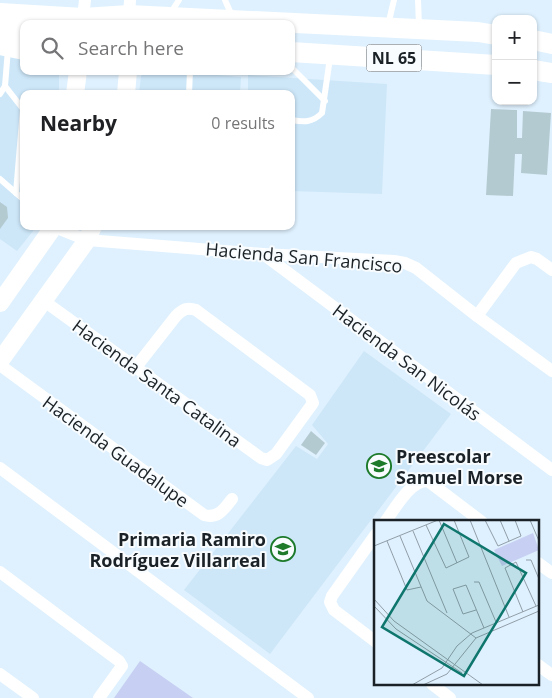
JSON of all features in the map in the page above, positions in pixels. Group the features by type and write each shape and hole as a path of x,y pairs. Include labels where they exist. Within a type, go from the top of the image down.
{"main road":[{"name":"NL 65","path":"0,13 129,13 174,8 233,20"},
{"name":"NL 65","path":"295,23 492,35"},
{"path":"0,28 20,30"},
{"path":"537,41 552,44"},
{"name":"NL 65","path":"295,52 492,65"},
{"path":"537,71 552,73"}],"street":[{"path":"76,90 77,75"},
{"path":"126,90 128,75"},
{"path":"0,303 51,230"},
{"name":"Hacienda San Francisco","path":"72,230 263,254 405,263 416,268 552,371"},
{"path":"0,361 90,233"},
{"name":"Hacienda San Nicolás","path":"263,254 552,470"},
{"path":"477,316 516,263 531,257 552,270"},
{"name":"Hacienda Santa Catalina","path":"44,301 261,458 271,459 276,454 312,406 313,399 196,310 190,308 182,310 176,316 136,367"},
{"name":"Hacienda Guadalupe","path":"0,366 204,515 216,516 223,511 232,499"},
{"path":"0,468 308,698"},
{"path":"387,520 413,486 422,481 428,481 479,520"},
{"path":"374,541 330,602 334,610 374,640"},
{"path":"540,565 552,574"},
{"path":"0,572 119,661 122,666 99,698"},
{"path":"540,666 552,675"},
{"path":"0,674 33,698"},
{"path":"435,686 450,698"}],"lane":[{"path":"225,0 233,20"},
{"path":"387,28 394,0"},
{"path":"418,0 419,29"},
{"path":"0,94 4,86 11,48"},
{"path":"295,120 307,122 316,119 322,113 330,54"},
{"path":"295,71 325,101"},
{"path":"189,90 190,75"},
{"path":"4,86 20,105"},
{"path":"16,193 20,145"},
{"path":"0,179 20,196"}],"shaded area":[{"path":"0,53 20,58 20,75 59,75 59,90 20,90 20,230 34,230 17,251 0,239"},
{"path":"218,75 241,77 240,90 139,90 141,76"},
{"path":"248,75 387,84 382,194 295,191 295,90 248,90"},
{"name":"Primaria Ramiro Rodríguez Villarreal","path":"364,351 451,414 270,654 184,590 296,446 317,459 328,444 312,425"},
{"path":"140,661 193,698 114,698"}],"building":[{"path":"491,109 517,110 517,138 522,138 523,111 551,113 547,175 521,173 522,154 515,154 513,196 486,195"},
{"path":"0,202 7,207 8,218 0,229"},
{"path":"311,431 325,443 316,455 301,445"}],"place":[{"name":"Preescolar Samuel Morse","path":"379,466"},
{"name":"Primaria Ramiro Rodríguez Villarreal","path":"283,549"}]}
